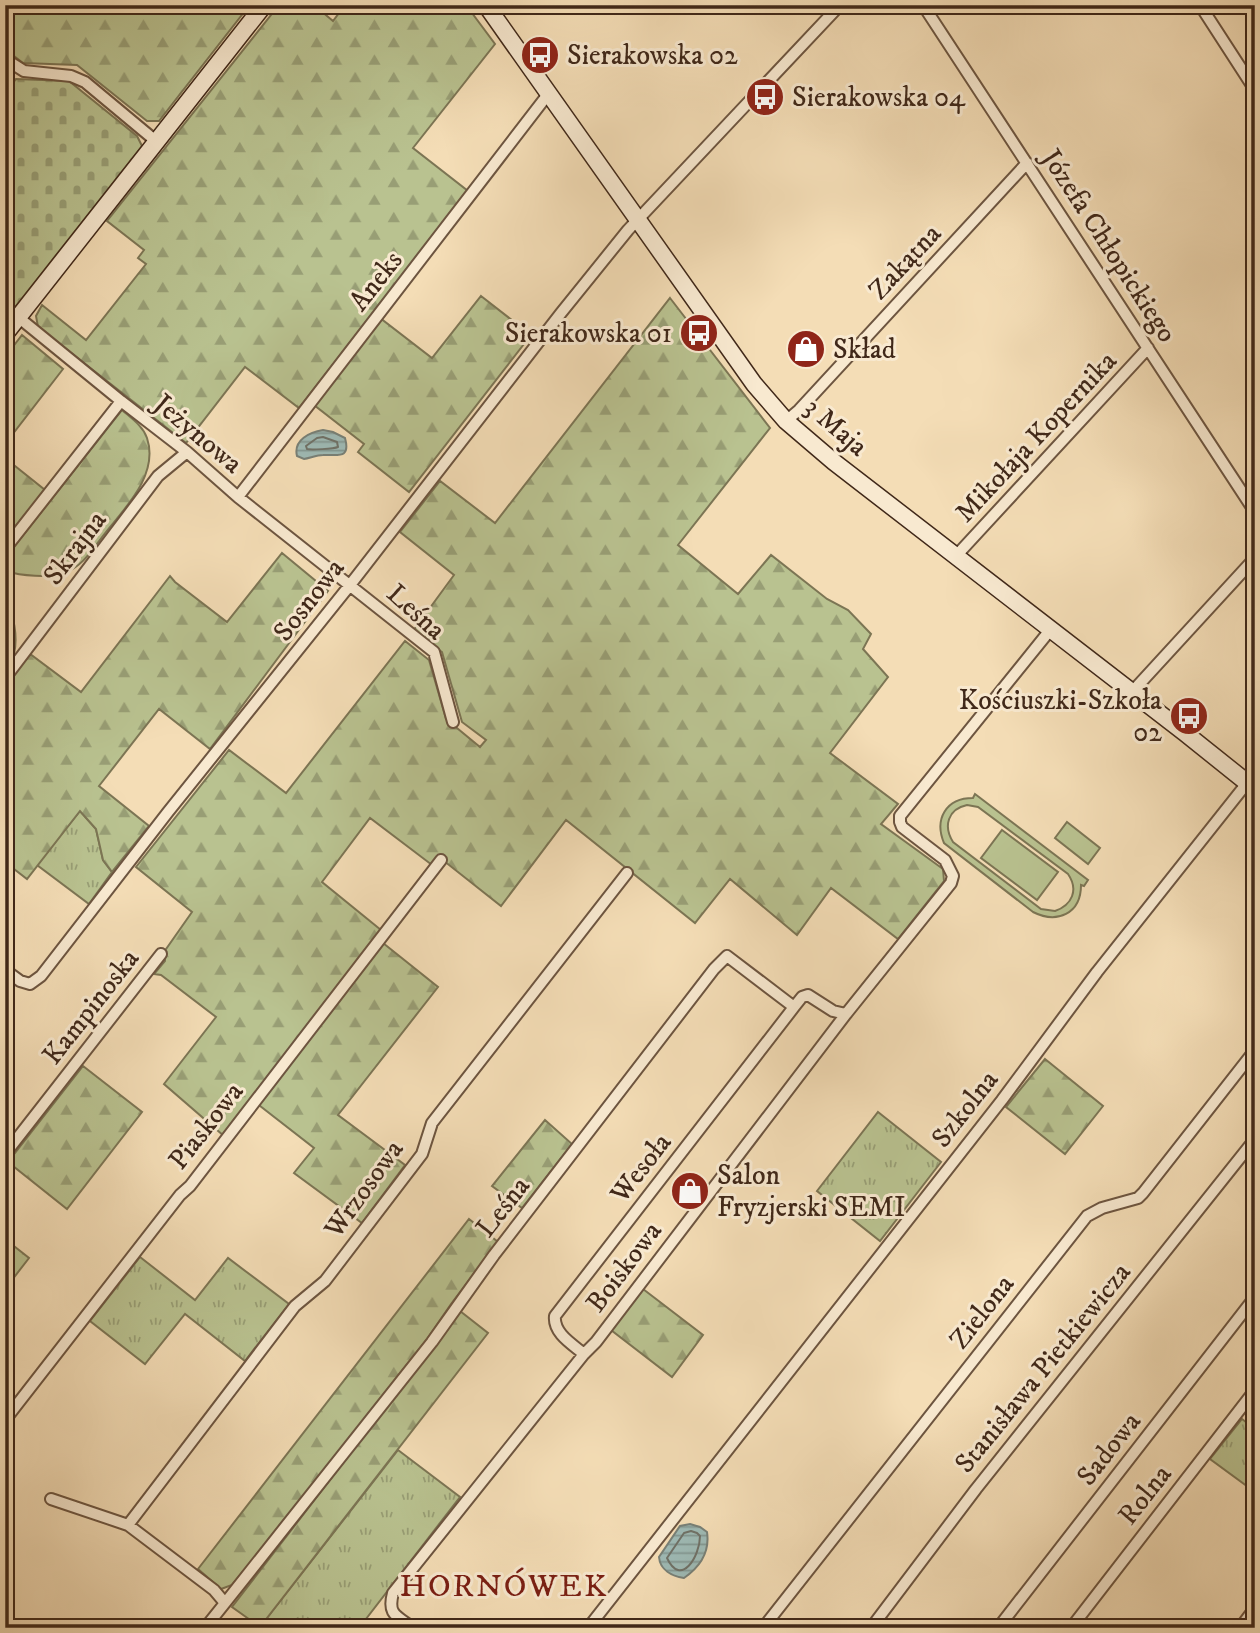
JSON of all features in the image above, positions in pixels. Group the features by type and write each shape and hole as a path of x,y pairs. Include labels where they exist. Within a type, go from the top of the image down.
{"street":[{"path":"5,334 264,5"},
{"name":"3 Maja","path":"486,5 746,373 786,421 834,462 1251,786"},
{"name":"Sosnowa","path":"5,970 20,981 30,984 41,975 561,313 639,219 840,5"},
{"name":"Józefa Chłopickiego","path":"923,5 1255,512"},
{"path":"1200,5 1255,90"},
{"path":"5,59 24,71 71,76 85,82 158,142"},
{"name":"Aneks","path":"238,497 549,93"},
{"name":"Zakątna","path":"786,421 1027,163"},
{"name":"Jeżynowa","path":"18,317 187,452 238,497 350,584"},
{"name":"Mikołaja Kopernika","path":"956,556 1148,348"},
{"path":"5,549 121,401"},
{"name":"Skrajna","path":"5,678 158,477 187,452"},
{"path":"1132,692 1255,558"},
{"name":"Leśna","path":"350,584 433,652 453,722"},
{"name":"Boiskowa","path":"413,1628 393,1612 390,1604 393,1593 596,1342 846,1014 951,883 953,876 946,860 902,827 900,816 1051,629"},
{"name":"Szkolna","path":"588,1628 1002,1100 1097,972 1251,786"},
{"name":"Piaskowa","path":"5,1420 441,860"},
{"name":"Wrzosowa","path":"128,1525 295,1306 325,1281 422,1154 432,1123 627,873"},
{"name":"Kampinoska","path":"5,1154 161,954"},
{"name":"Leśna","path":"225,1603 432,1342 494,1255 727,956 794,1007"},
{"path":"794,1007 802,997 808,995 833,1011 846,1014"},
{"name":"Wesoła","path":"584,1354 556,1331 553,1320 555,1316 794,1007"},
{"name":"Zielona","path":"762,1628 1087,1216 1102,1208 1138,1198 1255,1050"},
{"name":"Stanisława Pietkiewicza","path":"871,1628 976,1489 1255,1139"},
{"name":"Sadowa","path":"998,1628 1255,1297"},
{"name":"Rolna","path":"1071,1628 1255,1390"},
{"path":"51,1499 128,1525 214,1590 225,1603 205,1628"},
{"path":"1240,1628 1255,1608"}],"green space":[{"path":"5,5 248,7 159,121 147,121 77,65 23,63 5,49"},
{"path":"279,5 314,5 333,21 345,5 466,5 495,44 413,148 468,191 299,408 245,367 186,443 38,327 36,316 42,305 86,340 146,264 138,258 144,250 107,221"},
{"path":"16,79 69,81 137,136 142,146 5,320 5,92"},
{"path":"481,296 531,335 409,492 358,452 364,444 314,405 380,318 432,358"},
{"path":"670,298 770,428 678,545 738,594 771,555 827,599 848,610 871,634 863,649 888,677 830,753 898,804 881,824 943,869 944,881 898,939 831,888 797,935 730,879 695,923 566,820 501,906 439,857 432,865 370,818 322,882 381,930 383,943 438,987 338,1115 405,1165 362,1223 294,1173 314,1148 251,1099 224,1136 164,1084 216,1017 161,975 154,974 165,961 164,952 192,912 136,867 229,750 286,793 405,641 429,660 446,719 480,747 486,740 462,722 442,652 413,631 454,575 400,532 440,481 495,523"},
{"path":"22,335 63,369 5,444 5,357"},
{"path":"122,410 143,430 150,451 145,477 131,501 88,556 71,570 58,575 43,576 6,571 5,558"},
{"path":"5,458 45,490 5,541"},
{"path":"282,553 328,591 210,749 159,709 99,786 149,826 112,872 103,860 96,829 80,811 27,879 5,862 5,686 30,654 81,692 170,576 227,622"},
{"path":"5,599 13,619 16,640 13,656 5,668"},
{"path":"975,794 1088,880 1084,886 1081,885 1077,903 1072,909 1066,914 1051,917 1033,912 944,843 941,826 945,812 956,802 973,798","holes":["967,805 978,807 1068,874 1073,891 1066,905 1055,911 1041,909 953,842 948,830 952,814"]},
{"path":"80,811 96,829 103,860 112,872 89,904 37,865"},
{"path":"1067,822 1100,848 1088,864 1055,838"},
{"path":"1002,830 1058,872 1037,900 981,858"},
{"path":"1045,1059 1103,1106 1065,1154 1006,1107"},
{"path":"83,1066 142,1112 67,1209 8,1162"},
{"path":"878,1112 941,1162 880,1241 817,1191"},
{"path":"545,1120 572,1144 522,1208 492,1186"},
{"path":"469,1219 498,1242 427,1339 261,1550 232,1585 221,1589 198,1569"},
{"path":"5,1239 29,1258 5,1289"},
{"path":"140,1257 195,1300 228,1258 289,1304 245,1361 185,1314 145,1364 90,1321"},
{"path":"643,1289 703,1335 672,1377 611,1330"},
{"path":"460,1311 488,1333 260,1627 232,1607"},
{"path":"1242,1419 1255,1429 1255,1492 1210,1459"},
{"path":"398,1450 460,1497 359,1628 260,1627"}],"water":[{"path":"323,430 345,438 344,453 304,459 297,456 296,450 300,441"},
{"path":"690,1524 707,1532 708,1539 699,1564 684,1578 667,1572 659,1557 680,1526"}],"place":[{"name":"Sierakowska 02","path":"540,55"},
{"name":"Sierakowska 04","path":"765,97"},
{"name":"Sierakowska 01","path":"699,333"},
{"name":"Skład","path":"806,349"},
{"name":"Kościuszki-Szkoła 02","path":"1189,716"},
{"name":"Salon Fryzjerski SEMI","path":"690,1191"}],"district":[{"name":"HORNÓWEK","path":"504,1587"}]}
